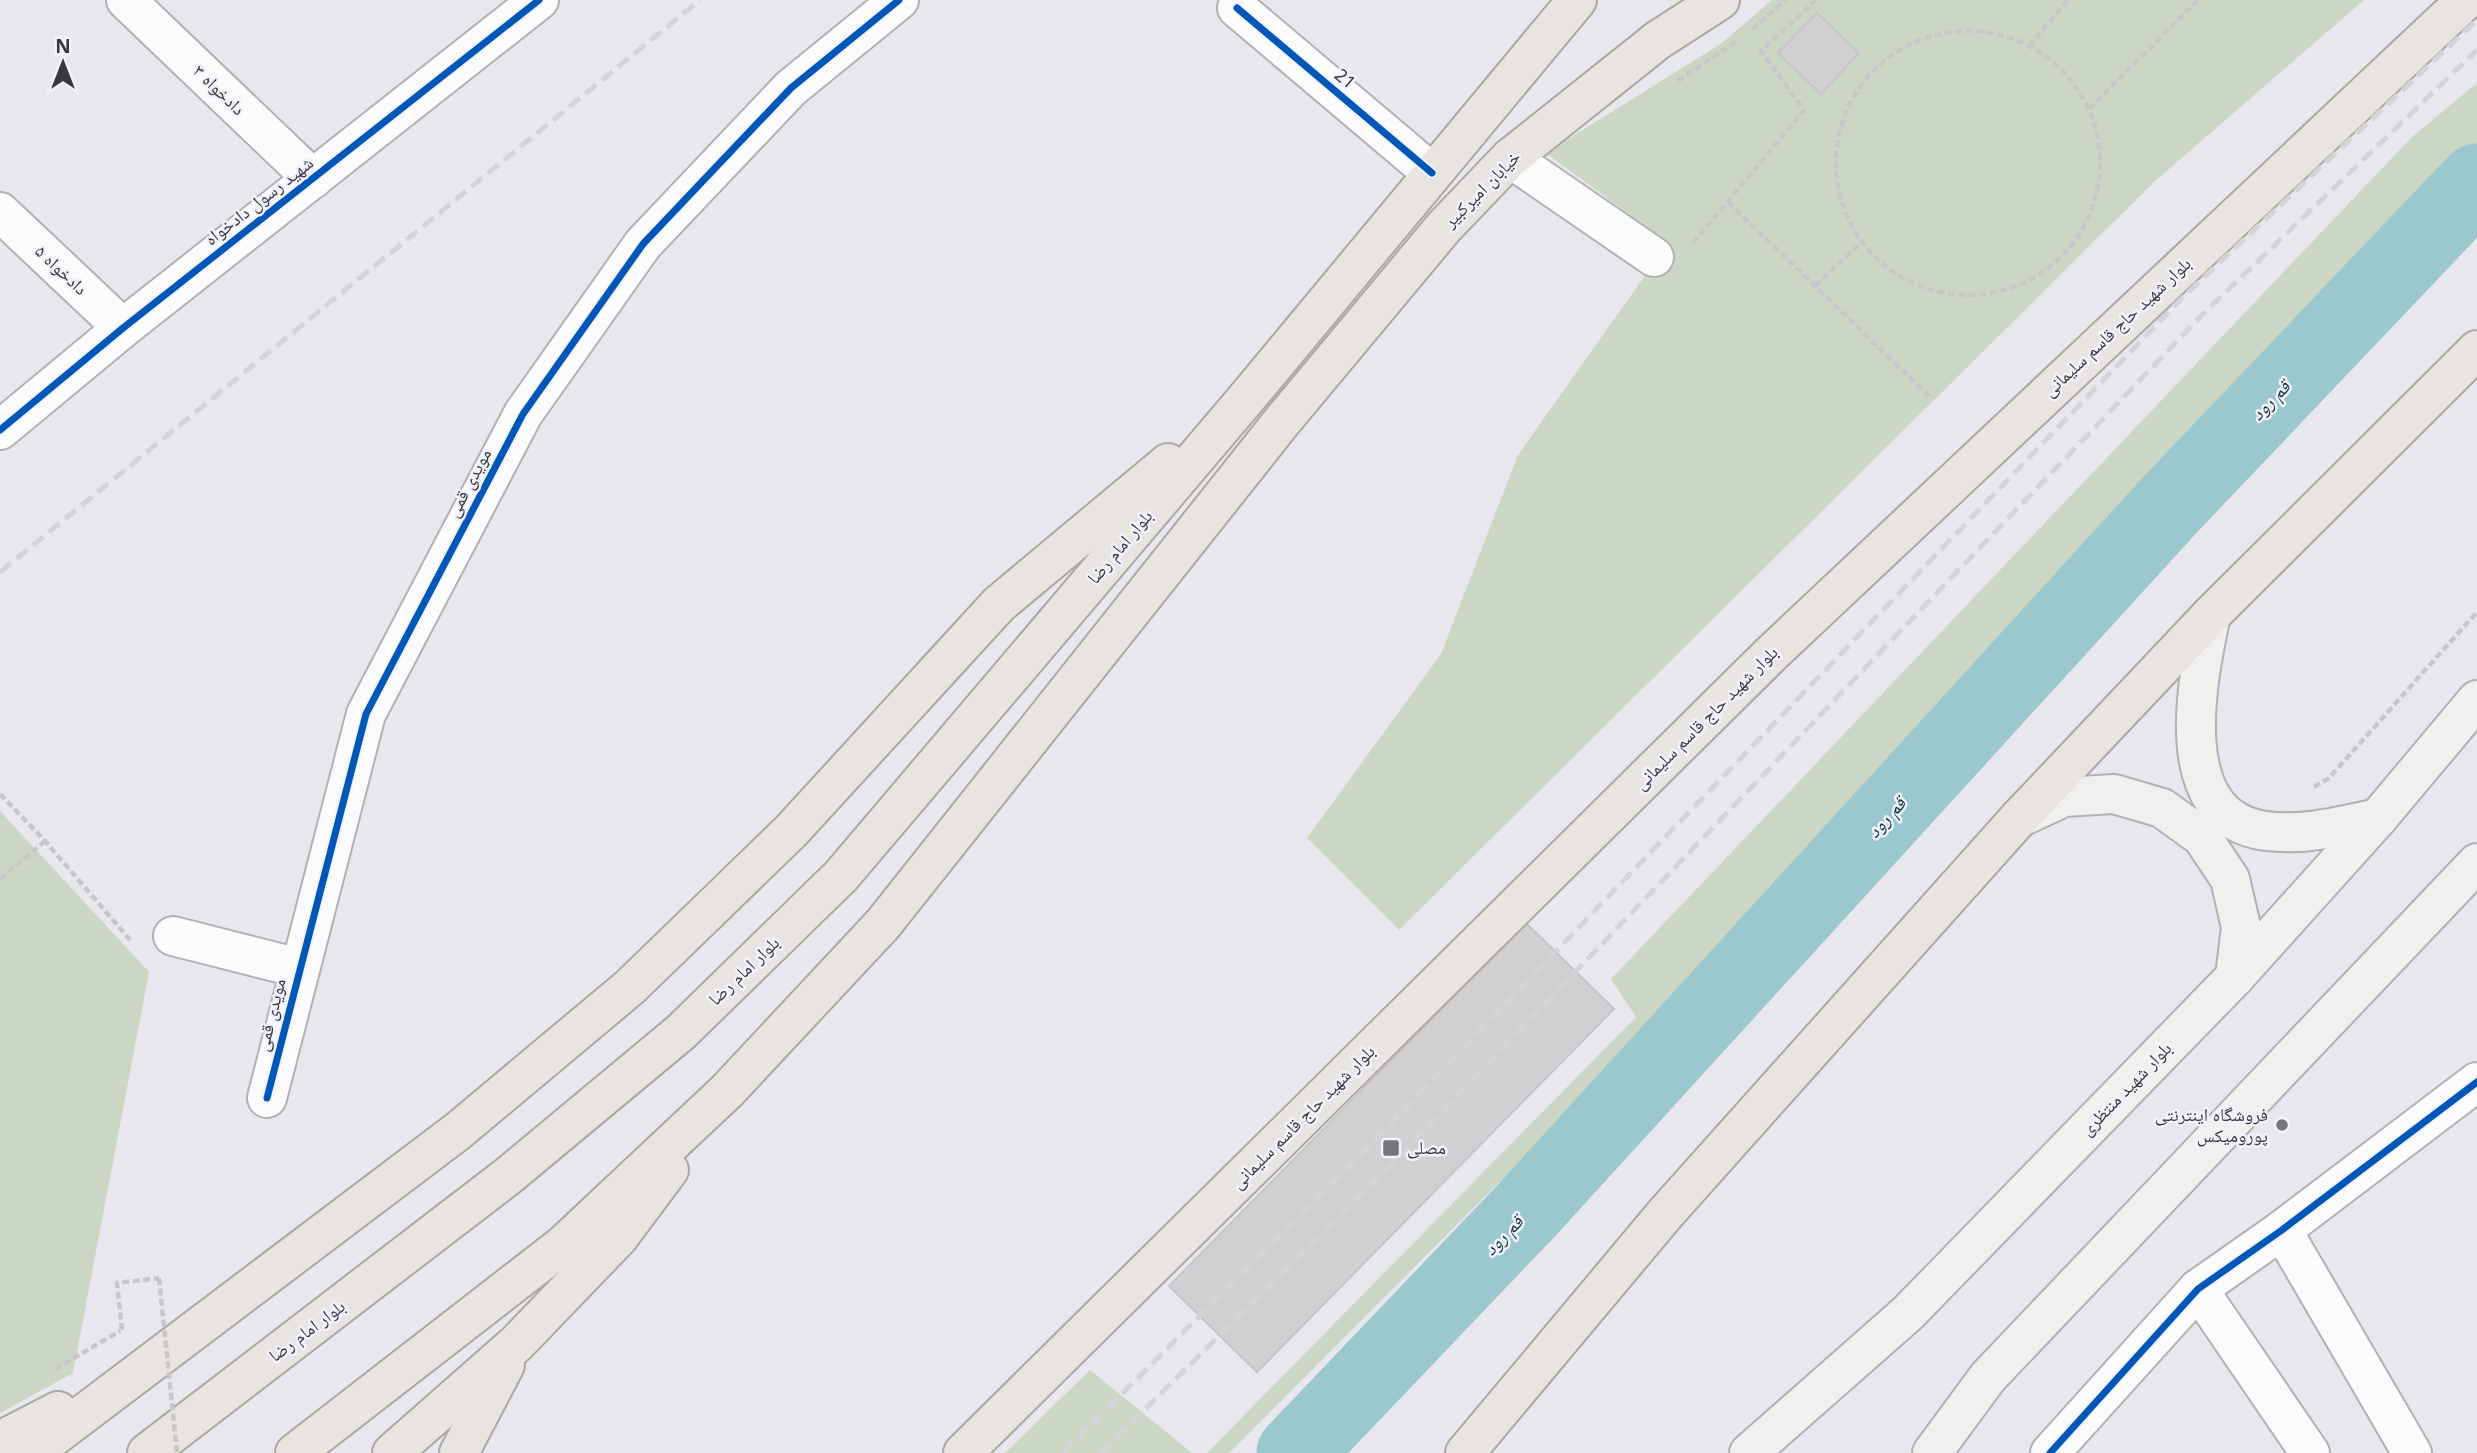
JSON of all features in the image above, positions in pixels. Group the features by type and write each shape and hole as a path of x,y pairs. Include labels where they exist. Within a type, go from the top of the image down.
{"main road":[{"path":"0,1441 151,1347 458,1131 630,987 791,831 999,604 1250,394 1577,0"},
{"name":"خیابان امیرکبیر","path":"727,1091 883,924 1283,420 1444,227 1510,158 1658,40 1720,0"},
{"name":"بلوار شهید حاج قاسم سلیمانی","path":"963,1453 1771,654 2466,0"},
{"path":"1465,1453 1665,1214 2019,818 2211,615 2477,350"},
{"name":"بلوار امام رضا","path":"147,1453 508,1176 681,1032 841,876 1250,394"},
{"path":"2211,615 2195,712 2198,770 2225,814 2264,831 2315,831 2378,818"},
{"name":"بلوار شهید منتظری","path":"1749,1453 1908,1313 2235,976 2378,818 2477,700"},
{"path":"2019,818 2064,797 2114,794 2162,808 2203,837 2230,879 2241,928 2235,976"},
{"path":"1932,1453 1988,1377 2477,863"},
{"path":"392,1453 517,1343 619,1237 727,1091"},
{"path":"295,1453 563,1245 727,1091"},
{"path":"459,1453 517,1343"},
{"path":"32,1453 151,1347"}],"street":[{"name":"دادخواه ۳","path":"126,0 313,179"},
{"name":"شهید رسول دادخواه","path":"0,430 123,328 540,0"},
{"name":"مویدی قمی","path":"267,1098 366,713 523,414 643,244 791,88 899,0"},
{"name":"21","path":"1237,8 1432,173"},
{"path":"1510,158 1654,257"},
{"name":"دادخواه ۵","path":"0,212 123,328"},
{"path":"173,936 299,968"},
{"path":"2055,1451 2110,1383 2198,1289 2282,1230 2477,1082"},
{"path":"2282,1230 2412,1453"},
{"path":"2198,1289 2311,1453"}],"path":[{"path":"1654,257 1674,266 1804,110 1761,51 1816,0"},
{"path":"2029,46 2068,0"},
{"path":"2089,109 2198,0"},
{"path":"1972,31 2002,35 2029,46 2054,62 2074,84 2089,109 2101,167 2097,196 2086,224 2069,249 2048,269 2022,284 1994,293 1965,295 1935,291 1907,280 1882,264 1862,242 1847,217 1838,189 1835,159 1840,130 1851,102 1867,78 1888,57 1914,43 1942,34 1972,31"},
{"path":"1728,202 1929,396"},
{"path":"1815,286 1862,242"},
{"path":"2305,792 2329,778 2477,612"},
{"path":"0,794 45,841 134,944"},
{"path":"0,879 45,841"},
{"path":"122,1330 117,1283 159,1278 177,1453"},
{"path":"122,1330 151,1347"},
{"path":"44,1375 122,1330"}],"green space":[{"path":"1772,0 2364,0 2154,182 1399,930 1307,838 1441,654 1518,455 1668,243 1546,153 1722,43"},
{"path":"2477,83 2477,173 1695,986 1229,1453 1207,1453 1636,1017 1611,979 2412,137"},
{"path":"0,811 149,972 73,1373 0,1413"},
{"path":"1090,1370 1192,1453 1005,1453"}],"building":[{"path":"1817,13 1859,53 1821,94 1778,53"},
{"name":"مصلی","path":"1526,923 1614,1009 1257,1372 1169,1286"}],"waterway":[{"name":"قم رود","path":"1295,1453 1525,1212 2168,507 2477,182"}],"railway":[{"path":"0,572 700,0"},
{"path":"1063,1453 1371,1144 2183,297 2477,20"},
{"path":"1101,1453 1392,1164 2202,315 2477,50"}],"cycle path":[{"path":"0,430 123,328 539,0"},
{"path":"267,1098 366,714 523,414 643,244 791,88 899,0"},
{"path":"1237,8 1432,173"},
{"path":"2050,1453 2198,1289 2282,1230 2477,1082"}],"place":[{"name":"فروشگاه اینترنتی پورومیکس","path":"2282,1125"},
{"name":"مصلی","path":"1391,1148"}]}
